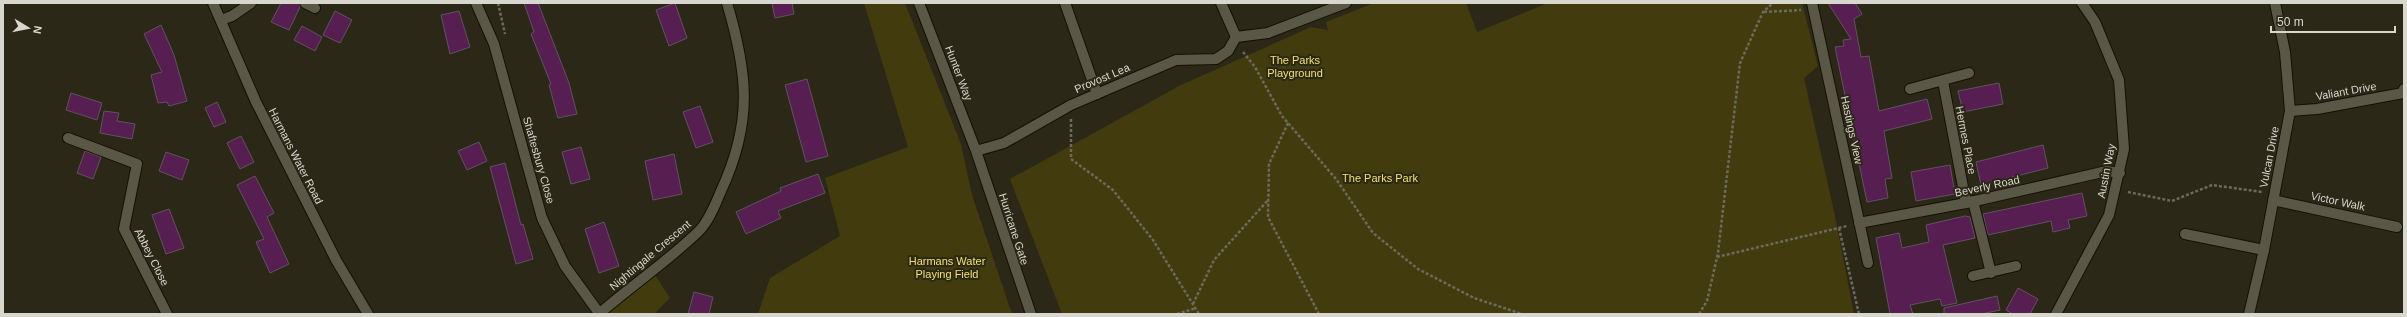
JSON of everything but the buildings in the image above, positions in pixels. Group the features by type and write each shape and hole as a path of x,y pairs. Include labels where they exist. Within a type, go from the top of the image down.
{"street":[{"name":"Harmans Water Road","path":"213,3 256,102 336,260 368,314"},
{"path":"221,20 232,16 251,3"},
{"path":"305,3 314,8"},
{"name":"Shaftesbury Close","path":"476,3 494,44 542,218 565,266 599,314"},
{"name":"Nightingale Crescent","path":"599,314 700,230 731,170 739,144 744,118 744,80 739,43 727,3"},
{"name":"Hunter Way","path":"919,3 976,151"},
{"path":"1065,3 1097,94"},
{"path":"1221,3 1236,37 1268,33 1346,3"},
{"name":"Austin Way","path":"2056,314 2109,215 2120,173 2124,149 2119,80 2096,22 2082,3"},
{"name":"Vulcan Drive","path":"2248,314 2264,250 2290,111 2285,52 2275,3"},
{"name":"Hastings View","path":"1813,6 1868,263"},
{"name":"Provost Lea","path":"976,151 1004,143 1071,105 1176,60 1216,59 1228,51 1236,37"},
{"path":"1910,89 1969,73"},
{"name":"Hermes Place","path":"1943,81 1969,202 1991,272"},
{"name":"Valiant Drive","path":"2290,111 2317,109 2403,93 2404,89"},
{"name":"Abbey Close","path":"68,138 137,164 124,229 167,314"},
{"name":"Hurricane Gate","path":"976,151 1031,314"},
{"name":"Beverly Road","path":"1859,223 1969,202 2107,171 2120,173"},
{"name":"Victor Walk","path":"2274,200 2397,227"},
{"path":"2185,234 2264,250"},
{"path":"1973,276 2016,266"}],"path":[{"path":"1699,314 1707,301 1717,257 1740,63 1763,12 1773,3"},
{"path":"1763,12 1813,6"},
{"path":"1236,37 1282,116 1336,179 1373,233 1418,269 1474,298 1522,314"},
{"path":"1071,105 1071,160 1113,190 1153,240 1199,314"},
{"path":"1288,123 1268,164 1268,217 1319,314"},
{"path":"2124,191 2172,201 2212,185 2263,192"},
{"path":"1193,304 1214,260 1269,199"},
{"path":"1717,257 1859,223"},
{"path":"1839,228 1859,314"},
{"path":"1177,314 1196,308"}],"green space":[{"name":"Harmans Water Playing Field","path":"864,3 905,3 961,144 972,195 1012,314 758,314 770,278 840,236 825,178 908,147"},
{"name":"The Parks Park","path":"1374,3 1466,3 1477,32 1548,3 1802,3 1818,66 1804,78 1835,216 1854,314 1062,314 1010,179 1181,85 1311,27 1328,30 1326,22"},
{"path":"652,270 670,298 654,314 610,314 608,306"}],"park label":[{"name":"The Parks Playground","path":"1295,66"}]}
